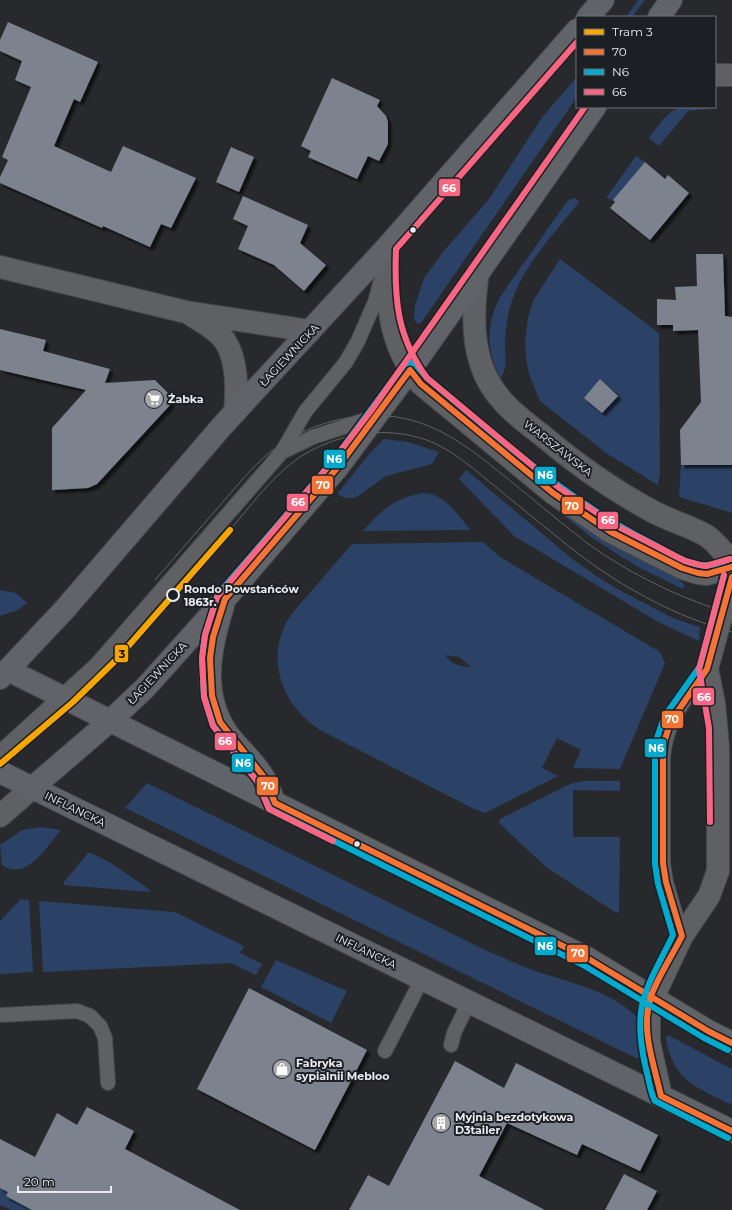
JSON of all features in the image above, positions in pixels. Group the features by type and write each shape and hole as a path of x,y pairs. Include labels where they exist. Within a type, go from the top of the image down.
{"main road":[{"path":"589,16 603,0"},
{"path":"660,16 671,0"},
{"name":"ŁAGIEWNICKA","path":"3,672 75,598 236,412 388,246 576,31"},
{"name":"ŁAGIEWNICKA","path":"32,788 110,721 145,688 225,599 338,467 410,370 478,271 594,108"},
{"path":"225,599 214,637 210,658 212,696 220,722 264,777 274,803"},
{"path":"3,672 62,697 511,919 587,958 708,1031 732,1043"},
{"name":"INFLANCKA","path":"0,772 732,1131"}],"street":[{"path":"716,75 732,75"},
{"path":"388,246 387,272 389,303 400,351 410,370 421,384 553,493 591,520 634,545 682,568 707,574 732,567"},
{"path":"0,267 186,312 310,331"},
{"name":"WARSZAWSKA","path":"478,271 474,308 477,347 481,364 487,378 500,400 593,476 661,516 707,536 716,543 732,562"},
{"path":"186,312 210,327 225,341 231,355 235,371 236,412"},
{"path":"661,1096 649,1042 648,1020 652,997 682,936 706,903 715,883 718,871 718,746 714,703 706,669 732,577"},
{"name":"ŁAGIEWNICKA","path":"0,816 32,788"}],"lane":[{"path":"0,752 62,697 114,645 282,452 305,412 346,362 358,341 375,302 388,246"},
{"path":"282,452 313,437 377,416"},
{"path":"682,936 666,882 663,864 663,757 671,721 706,669"},
{"path":"385,1051 422,979"},
{"path":"450,1045 469,1002"},
{"path":"0,1015 77,1011 90,1016 100,1026 105,1038 108,1083"}],"shaded area":[{"path":"638,0 645,0 633,16 627,16"},
{"path":"576,78 576,98 421,323 417,324 414,319 415,305 424,278 443,252 489,199 543,116"},
{"path":"715,108 688,111 659,146 649,138 664,118 676,109"},
{"path":"636,156 645,162 613,200 606,198"},
{"path":"575,198 579,202 533,260 518,285 509,314 506,330 506,360 503,374 500,379 490,348 490,328 495,308 500,297 568,200"},
{"path":"560,259 659,333 660,473 658,485 606,453 540,401 529,374 526,358 525,342 528,318 533,301","holes":["600,380 618,395 602,413 584,398"]},
{"path":"384,439 408,442 439,452 432,464 386,476 355,498 345,498 337,494 371,452"},
{"path":"485,449 671,573 685,585 683,589 638,567 592,538 483,451"},
{"path":"681,465 732,465 732,513 679,497"},
{"path":"466,470 575,561 601,579 675,619 700,627 699,641 660,623 514,536 459,479"},
{"path":"422,493 437,496 443,500 455,511 471,530 363,531 389,506 403,498"},
{"path":"483,542 500,557 660,652 665,663 620,769 573,768 581,750 557,738 542,768 558,776 485,813 476,810 320,730 307,720 288,696 282,682 278,667 278,652 281,637 287,621 292,614 352,544","holes":["445,655 459,657 471,667 456,664 450,661"]},
{"path":"0,590 16,593 27,603 18,610 0,616"},
{"path":"583,781 620,781 620,791 573,790 573,837 620,837 619,913 615,912 546,867 499,823 500,819 570,784"},
{"path":"147,783 481,948 535,971 575,983 614,1000 626,1007 636,1016 639,1058 636,1058 125,808"},
{"path":"41,827 61,830 42,853 28,866 20,869 11,869 2,865 0,845 22,830"},
{"path":"88,853 111,863 150,890 149,892 64,885 64,882"},
{"path":"21,899 29,900 33,972 0,974 0,921"},
{"path":"39,901 175,912 244,946 240,953 262,964 256,975 231,963 43,972"},
{"path":"276,960 347,991 331,1023 261,987"},
{"path":"668,1035 732,1069 732,1105 698,1088 681,1074 674,1065 669,1053 666,1039"},
{"path":"0,1188 8,1192 6,1196 32,1210 11,1210 0,1205"}],"building":[{"path":"8,22 98,62 80,102 74,99 54,146 111,172 123,146 196,178 171,228 161,224 150,247 103,226 102,228 0,183 0,177 8,160 2,157 31,87 15,80 22,61 0,51 0,40"},
{"path":"332,78 380,100 377,106 386,116 388,122 388,144 379,161 368,156 357,179 308,157 311,151 301,146"},
{"path":"231,147 254,157 239,192 216,182"},
{"path":"645,162 665,179 668,175 689,193 650,240 610,208 615,202 613,200"},
{"path":"243,196 308,225 300,243 326,265 304,291 274,265 238,249 248,226 233,219"},
{"path":"696,254 723,254 725,316 732,317 732,465 681,465 680,430 701,402 698,330 673,331 673,325 657,325 657,299 676,300 675,287 697,286"},
{"path":"0,329 46,340 43,351 110,369 105,383 155,380 170,395 171,404 97,484 88,488 52,490 52,428 86,390 0,370"},
{"path":"600,379 618,396 602,413 584,398"},
{"name":"Fabryka sypialnii Mebloo","path":"249,988 367,1050 315,1150 197,1089"},
{"path":"455,1061 504,1088 516,1063 658,1135 640,1171 582,1144 577,1155 507,1123 479,1176 545,1210 349,1210 368,1175 389,1186"},
{"path":"87,1107 134,1131 125,1149 240,1210 32,1210 6,1196 8,1192 0,1188 0,1139 35,1157 57,1113 77,1125"},
{"path":"624,1174 657,1191 647,1210 605,1210"}],"tram line":[{"path":"155,580 250,471 277,447 305,431 326,423 347,418 372,415 415,421 435,429 471,450 490,464 587,543 603,554 638,575 675,593 732,614"},
{"path":"230,530 268,485 301,456 314,449 343,438 373,433 404,434 443,447 475,470 580,555 633,590 672,610 712,626 732,632"},
{"name":"3","path":"0,764 73,702 117,659 230,530"}],"transit line":[{"name":"66","path":"576,43 396,249 397,301 403,332 409,348 427,378 558,487 615,525 685,561 706,566 730,559"},
{"name":"66","path":"333,841 269,809 257,781 213,726 204,697 202,658 205,635 217,597 332,462 371,411 584,108"},
{"name":"N6","path":"728,1050 704,1038 583,965 270,809 257,781 213,725 204,696 202,658 205,635 218,594 332,462 404,365 409,362 415,364 427,378 534,467 590,508 675,556 694,564 708,565 730,559"},
{"name":"70","path":"732,567 707,574 698,573 682,568 611,532 553,493 421,384 410,370 338,467 225,599 213,637 210,658 212,696 220,722 264,777 275,803 587,958 708,1031 732,1043"},
{"name":"N6","path":"724,575 700,666 664,717 657,738 655,757 655,864 658,884 673,935 655,970 644,999 640,1029 646,1069 655,1101 728,1138"},
{"name":"66","path":"710,822 709,728 699,669 724,575"},
{"name":"70","path":"732,577 707,669 671,721 665,739 663,757 663,863 666,882 682,936 654,988 648,1008 647,1021 649,1046 661,1096 732,1131"}],"place":[{"name":"Żabka","path":"154,399"},
{"name":"Rondo Powstańców 1863r.","path":"173,595"},
{"name":"Fabryka sypialnii Mebloo","path":"282,1069"},
{"name":"Myjnia bezdotykowa D3tailer","path":"441,1123"}]}
